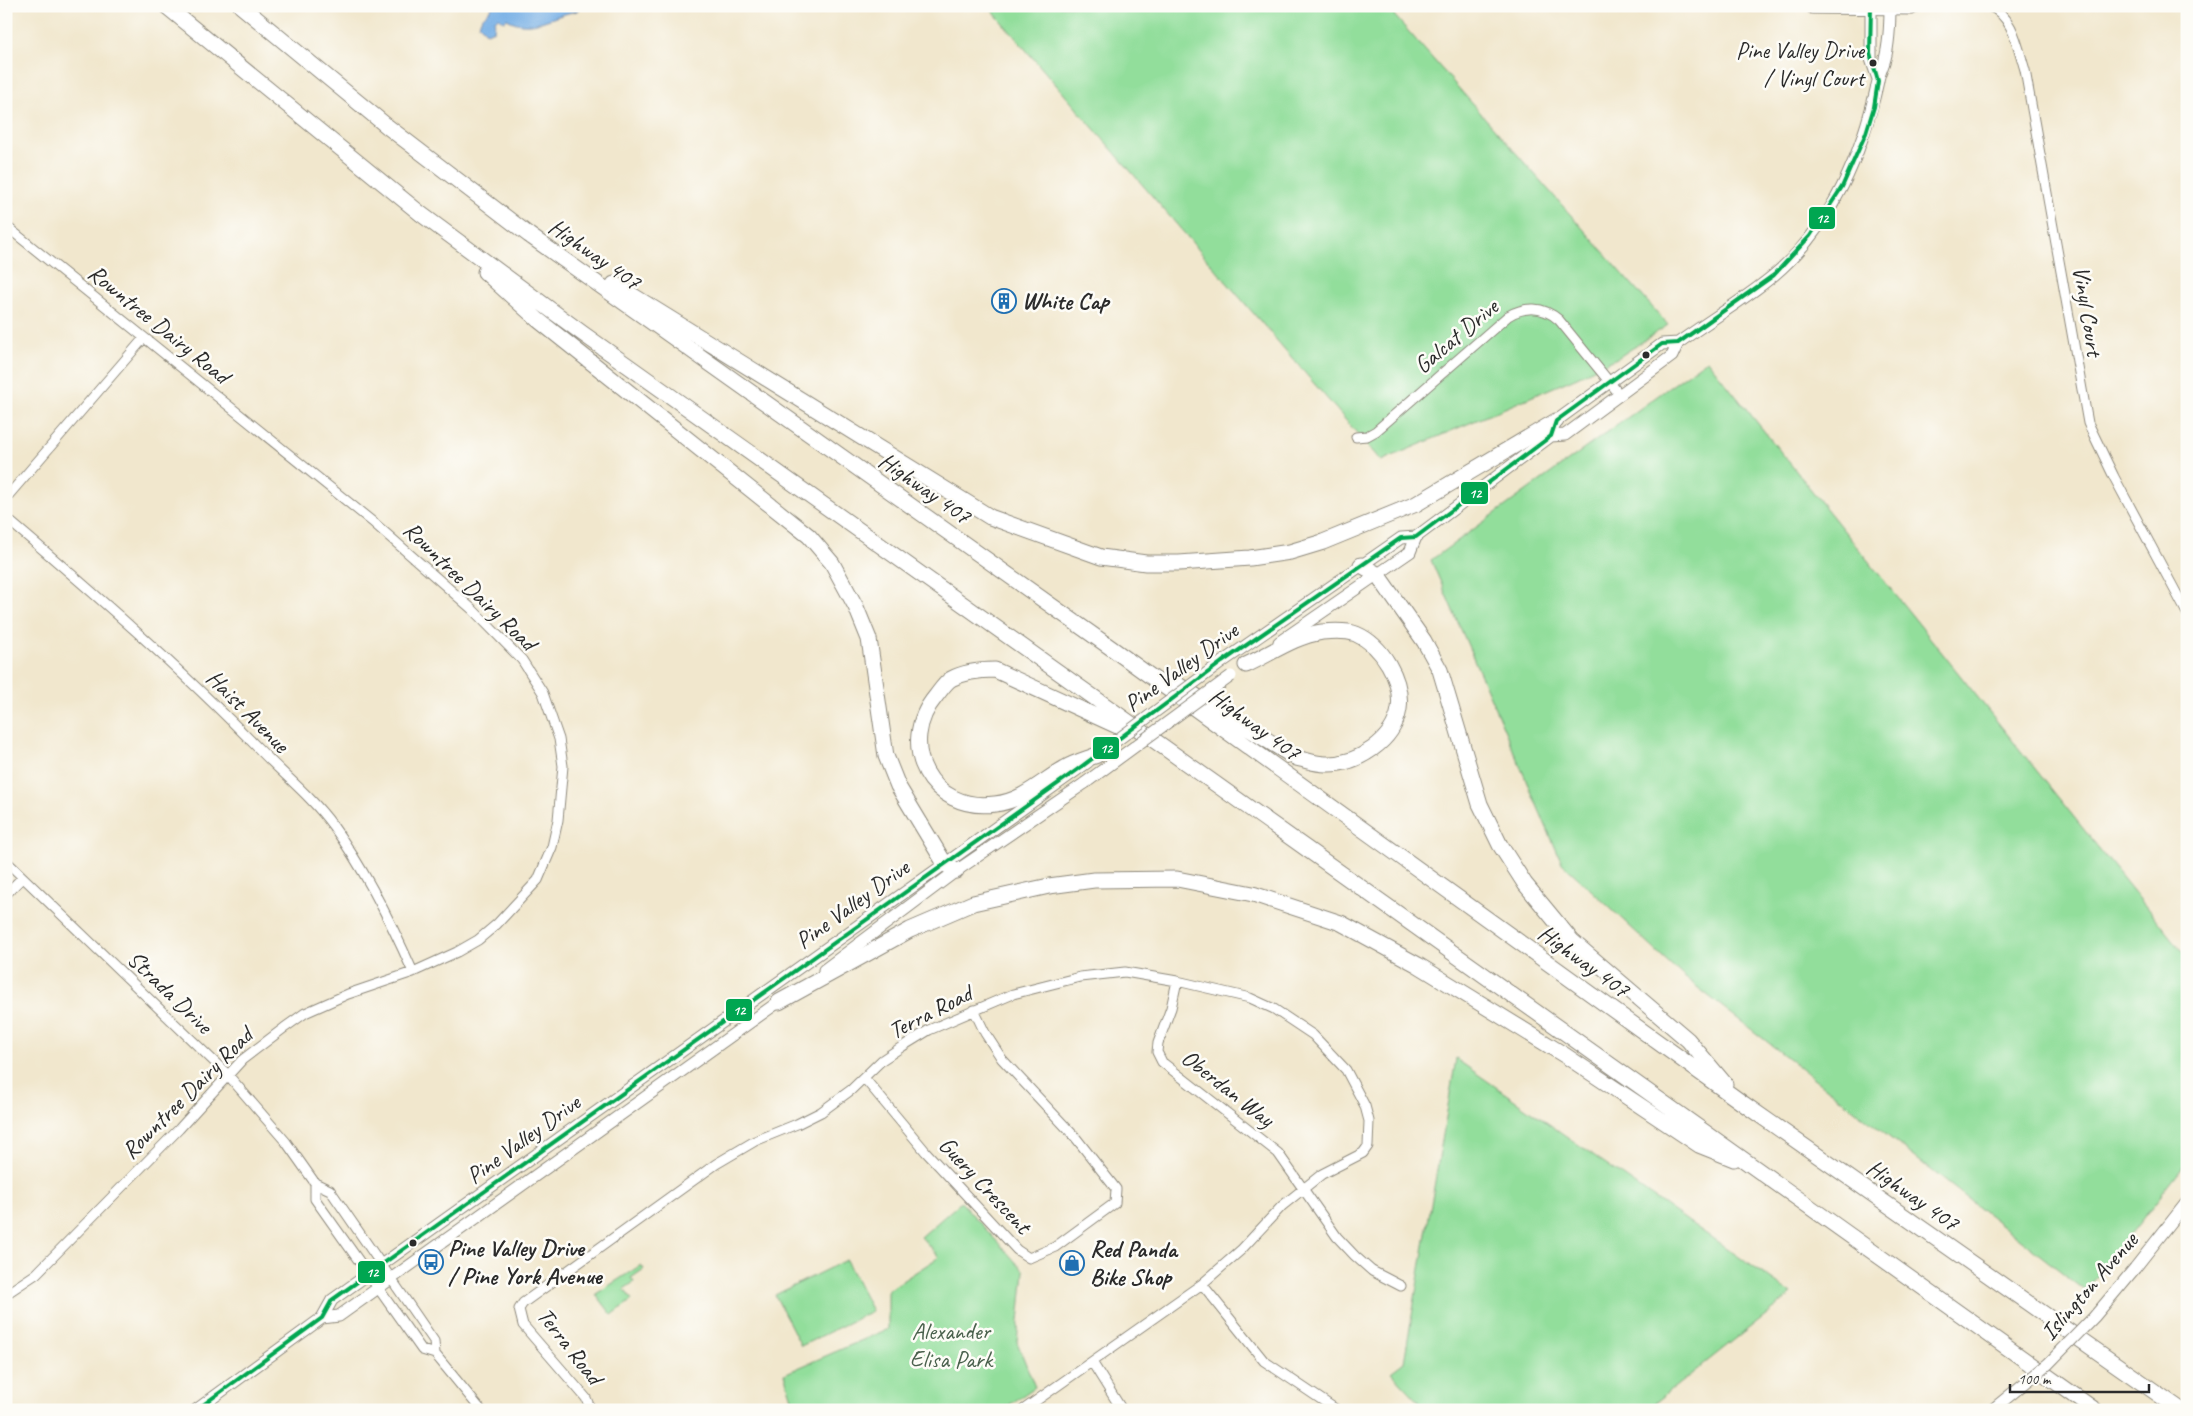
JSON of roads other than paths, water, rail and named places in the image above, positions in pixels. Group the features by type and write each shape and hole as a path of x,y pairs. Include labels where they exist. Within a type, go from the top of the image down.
{"highway":[{"path":"166,6 421,214 538,319 810,536 832,563 856,607 869,639 886,756 898,786 951,868"},
{"name":"Highway 407","path":"242,6 388,126 529,234 1114,650 1741,1102 2181,1410"},
{"path":"421,214 590,339 2095,1410"},
{"path":"529,234 651,305 990,517 1100,557 1146,563 1179,563 1250,558 1290,552 1323,542 1416,504 1556,421"},
{"path":"1361,565 1377,574 1424,641 1440,670 1480,804 1500,845 1526,884 1572,940 1688,1040 1741,1102"},
{"path":"1114,650 1188,690 1296,758 1315,763 1340,763 1370,751 1388,734 1399,711 1398,688 1390,667 1372,644 1356,634 1333,632 1305,637 1246,665"},
{"path":"1097,755 1014,800 980,806 962,803 944,793 932,781 922,766 919,745 920,726 926,708 951,679 977,670 995,670 1164,748"},
{"path":"779,1002 910,930 973,903 1013,893 1094,880 1177,879 1254,894 1341,923 1418,965 1566,1056 1699,1145 1758,1169"}],"main road":[{"name":"Pine Valley Drive","path":"1871,7 1871,59 1878,78"},
{"name":"Pine Valley Drive","path":"196,1410 322,1318 332,1300 951,868 1085,783 1246,665 1410,552 1416,537 1551,436 1565,435 1620,395 1672,356 1678,343 1775,274 1815,230 1838,195 1854,162 1869,122 1878,78 1886,58 1890,8"},
{"name":"Pine Valley Drive","path":"1556,421 1662,344 1678,343"},
{"path":"1551,436 1556,421"},
{"name":"Pine Valley Drive","path":"1097,755 1222,662 1361,565 1401,538 1416,537"},
{"name":"Pine Valley Drive","path":"322,1318 339,1316 393,1279 843,957 1075,767"},
{"name":"Islington Avenue","path":"1992,1410 2048,1364 2094,1317 2187,1202"}],"street":[{"path":"1809,6 1812,9 1871,7 1912,10 1917,6"},
{"name":"Vinyl Court","path":"1989,6 1996,9 2005,19 2014,36 2025,70 2088,423 2114,477 2187,613"},
{"name":"Rowntree Dairy Road","path":"6,226 374,523 472,609 522,660 543,693 559,739 563,766 558,820 552,847 538,880 496,924 478,940 457,952 413,972 381,982 305,1014 242,1060 179,1129 42,1267 6,1294"},
{"name":"Galcat Drive","path":"1356,436 1367,436 1376,431 1508,316 1522,310 1540,309 1554,316 1620,395"},
{"path":"6,498 144,338"},
{"name":"Haist Avenue","path":"6,518 121,618 234,723 314,804 332,825 363,874 413,972"},
{"name":"Strada Drive","path":"6,862 228,1075 286,1142 315,1183 330,1190 434,1340 435,1354 422,1350 315,1200 315,1183"},
{"path":"6,894 22,878"},
{"name":"Terra Road","path":"591,1410 586,1398 523,1324 519,1310 522,1303 716,1164 755,1141 821,1112 865,1078 882,1060 903,1046 929,1030 1013,994 1080,977 1125,972 1177,981 1250,998 1274,1009 1313,1035 1346,1070 1365,1106 1369,1121 1368,1146 1363,1153 1322,1174 1304,1188"},
{"name":"Oberdan Way","path":"1177,981 1171,1008 1158,1043 1157,1052 1162,1062 1278,1153 1337,1237 1372,1272 1401,1286"},
{"name":"Guery Crescent","path":"865,1078 926,1152 1017,1250 1029,1258 1055,1247 1115,1204 1116,1189 1076,1138 1002,1059 985,1033 974,1010"},
{"path":"1023,1410 1202,1284 1241,1250 1277,1211 1304,1188"},
{"path":"1202,1284 1264,1361 1337,1410"},
{"path":"435,1354 481,1410"},
{"path":"1092,1362 1122,1410"}],"water":[{"path":"490,6 580,6 577,11 533,24 516,23 507,19 504,21 498,18 495,20 494,30 487,33 479,25 481,19 492,8"}],"place":[{"name":"Pine Valley Drive / Vinyl Court","path":"1873,63"},
{"name":"White Cap","path":"1004,301"},
{"name":"Pine Valley Drive / Pine York Avenue","path":"431,1262"},
{"name":"Red Panda Bike Shop","path":"1072,1263"}],"park label":[{"name":"Alexander Elisa Park","path":"951,1345"}]}
